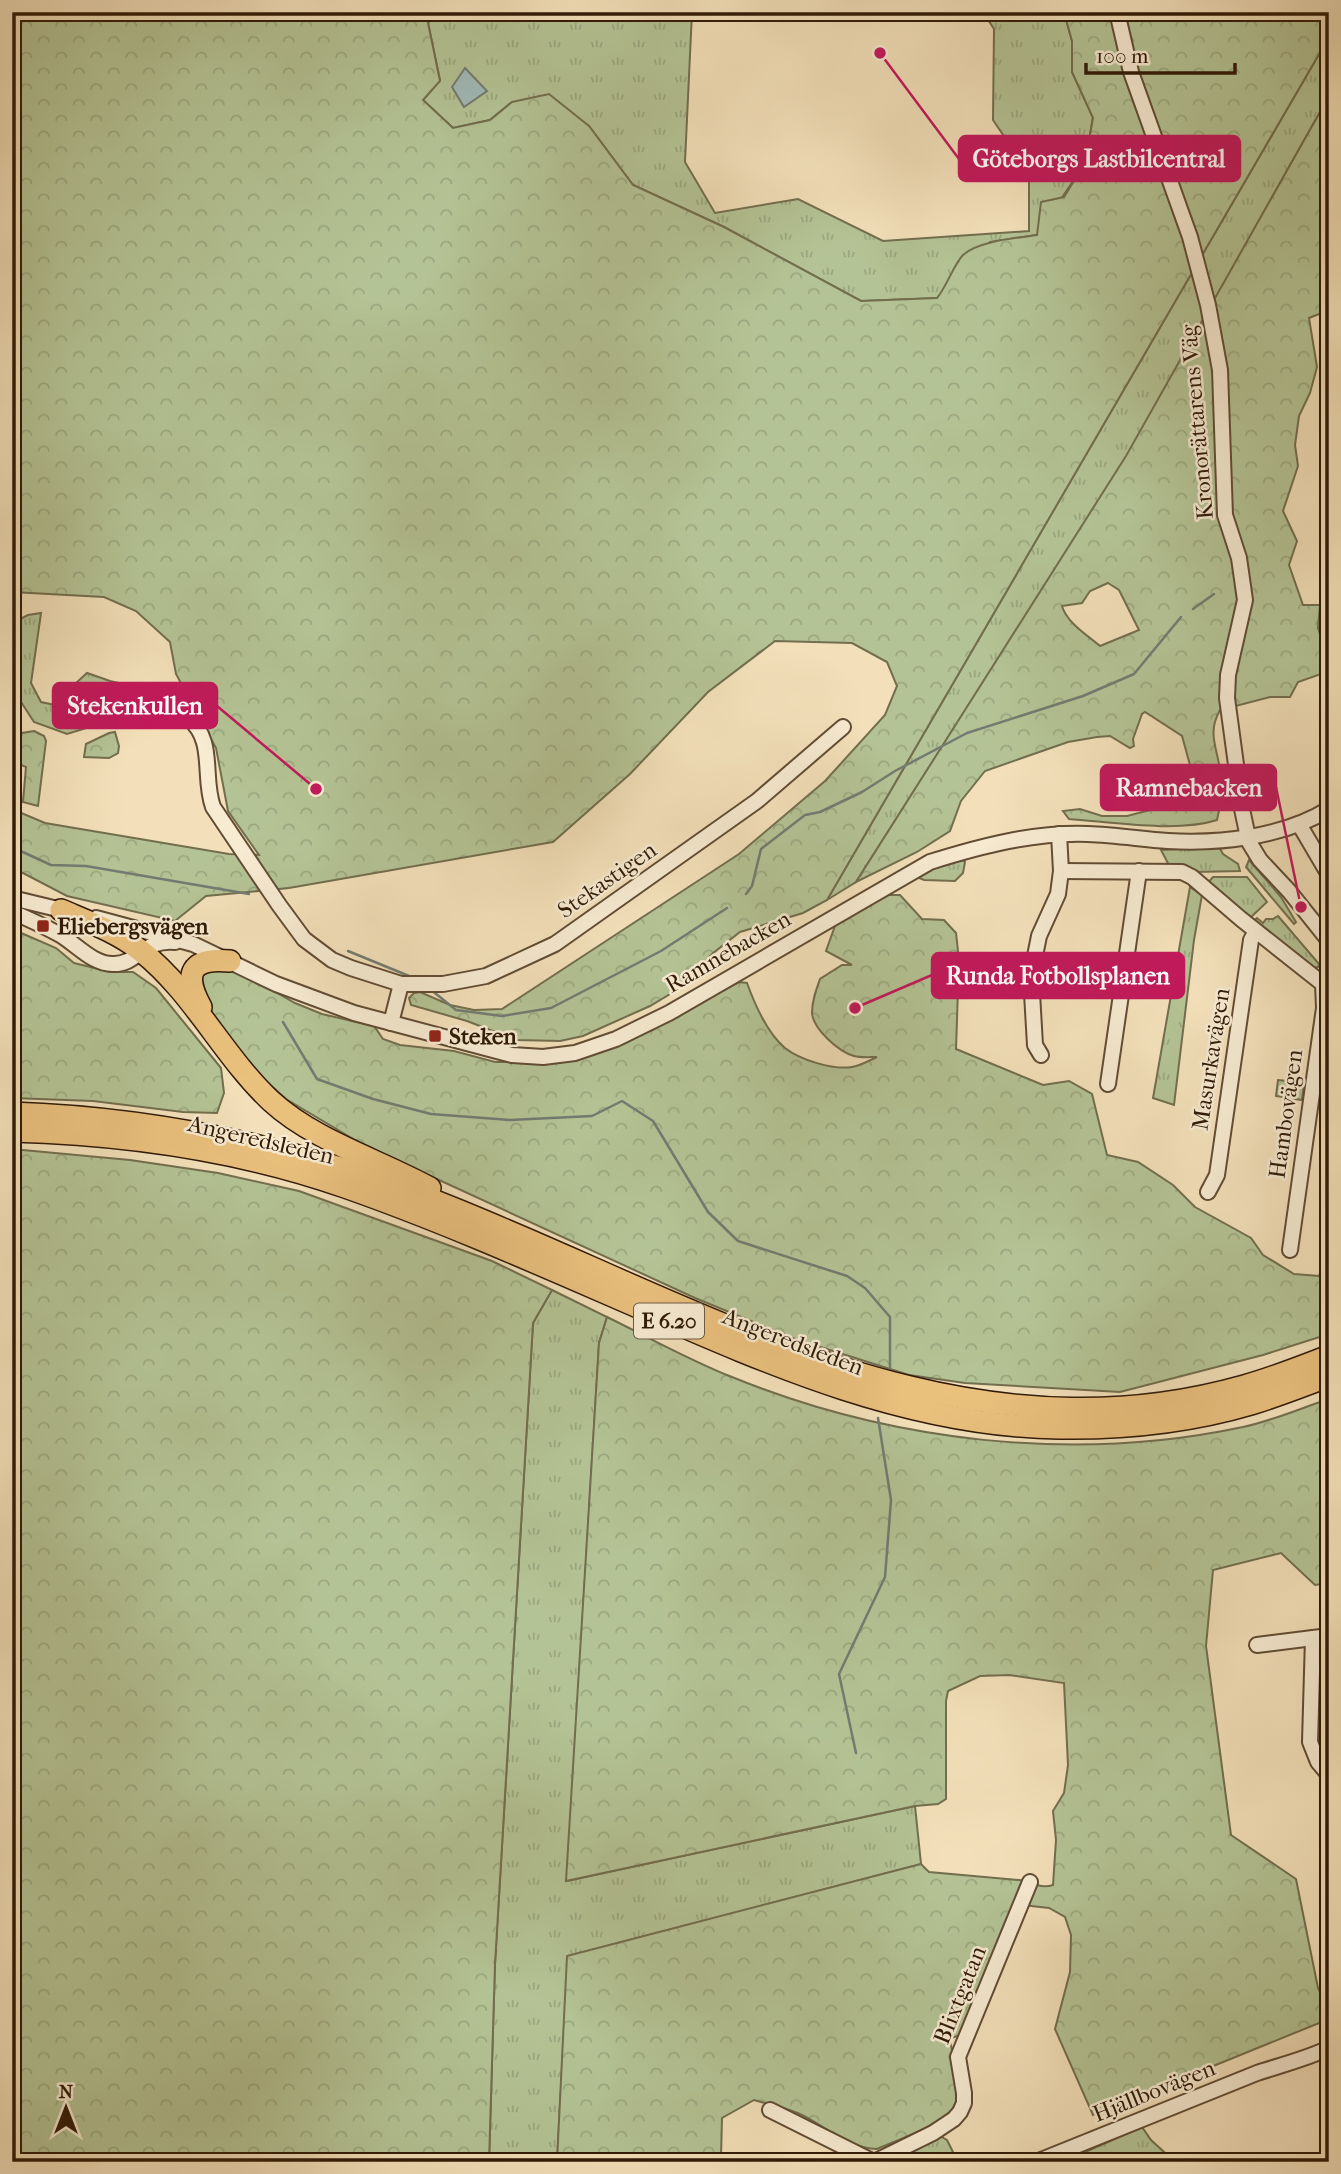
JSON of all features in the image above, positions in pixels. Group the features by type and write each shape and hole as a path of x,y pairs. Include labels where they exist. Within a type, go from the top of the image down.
{"highway":[{"path":"61,910 117,935 141,951 173,983 252,1081 286,1113 518,1235"},
{"path":"217,1037 193,991 192,972 194,967 204,961 230,961"},
{"name":"Angeredsleden","path":"14,1127 69,1115 153,1124 250,1142 365,1176 434,1201 785,1349 867,1377 977,1401 1066,1408 1156,1403 1243,1387 1329,1356"},
{"name":"Angeredsleden","path":"14,1127 169,1146 250,1162 340,1185 499,1247 726,1346 810,1378 867,1398 958,1419 1060,1428 1151,1423 1249,1404 1329,1376"}],"street":[{"name":"Kronorättarens Väg","path":"1117,12 1131,72 1190,237 1208,305 1220,370 1225,515 1239,558 1245,600 1228,675 1227,698 1247,836"},
{"path":"188,718 195,724 204,740 207,754 207,789 213,807 294,926 313,947 332,960 401,984 391,1023"},
{"name":"Stekastigen","path":"401,984 443,985 486,976 555,944 757,801 843,727"},
{"name":"Ramnebacken","path":"12,898 128,925 193,944 314,1000 512,1055 542,1058 575,1053 616,1039 669,1013 930,862 1016,839 1059,834 1197,841 1247,836 1299,824 1329,808"},
{"path":"1299,824 1329,875"},
{"path":"1041,1055 1035,1045 1031,975 1039,936 1058,894 1061,871 1059,834"},
{"path":"1247,836 1260,860 1329,941"},
{"path":"1061,871 1182,872 1192,877 1256,931"},
{"path":"1108,1084 1139,871"},
{"name":"Ramnebacken","path":"12,912 43,926 104,963 120,964 161,942 193,944"},
{"name":"Hambovägen","path":"1256,931 1323,984 1324,1007 1290,1250"},
{"name":"Masurkavägen","path":"1208,1192 1217,1175 1251,940 1256,931"},
{"path":"1257,1645 1329,1636"},
{"path":"1313,1638 1310,1742 1313,1755 1329,1775"},
{"name":"Blixtgatan","path":"770,2110 874,2162 933,2133 954,2119 964,2103 958,2057 1030,1882"},
{"name":"Hjällbovägen","path":"1290,2062 1329,2039"},
{"name":"Hjällbovägen","path":"1036,2162 1329,2048"}],"green space":[{"path":"12,12 435,12 428,23 440,81 423,100 453,128 490,120 512,102 549,94 589,126 633,185 724,227 861,301 937,298 963,255 988,243 1037,235 1041,202 1064,197 1085,163 1093,118 1072,72 1072,41 1064,12 1329,12 1329,37 827,900 803,913 740,932 712,954 685,985 650,1006 583,1036 560,1041 516,1040 467,1021 411,1005 409,998 420,992 450,1005 474,1010 502,1009 739,854 825,781 885,715 897,686 887,662 852,643 775,641 708,692 630,774 553,842 289,888 206,896 175,921 67,896 23,873 12,871 12,809 45,823 229,854 259,855 228,811 216,748 176,674 170,642 136,611 104,597 12,592"},
{"path":"435,12 692,12 685,162 715,213 798,199 883,241 1029,231 1029,173 993,120 994,29 983,12 1064,12 1072,41 1072,72 1093,117 1085,163 1037,235 990,242 938,298 861,301 724,227 633,185 589,126 512,102 490,120 453,128 423,100 440,80 428,23"},
{"path":"1329,37 1329,96 1127,456 856,882 827,900"},
{"path":"1329,96 1329,305 1327,311 1309,318 1317,367 1310,393 1299,416 1295,445 1298,466 1283,511 1297,541 1289,565 1303,605 1320,605 1318,628 1327,656 1321,674 1298,682 1290,697 1270,697 1220,710 1213,733 1221,783 1217,820 1183,826 1144,825 1069,819 1063,811 1080,809 1102,816 1127,816 1154,809 1180,790 1190,765 1182,736 1145,712 1133,739 1134,746 1130,748 1110,736 1097,737 1068,742 985,771 961,801 950,831 917,852 856,882 1126,456","holes":["1108,583 1119,590 1139,630 1100,646 1073,623 1062,606 1082,603 1090,591"]},
{"path":"41,613 31,683 41,702 60,706 70,703 76,683 87,673 132,686 136,702 123,706 96,725 67,734 34,722 12,688 12,623 28,615"},
{"path":"34,731 44,736 46,741 38,806 23,802 26,767 17,763 22,733"},
{"path":"115,732 118,753 109,758 84,757 86,744"},
{"path":"1219,847 1223,854 1238,864 1240,871 1194,872 1171,869 1161,850"},
{"path":"962,860 965,862 963,873 955,881 924,880 917,877 927,870"},
{"path":"1249,860 1281,897 1296,922 1294,924 1246,867"},
{"path":"1213,877 1247,877 1267,902 1249,919 1207,884"},
{"path":"1190,887 1202,895 1174,1105 1153,1098"},
{"path":"886,895 900,895 922,919 944,920 956,933 959,960 956,1049 1043,1085 1069,1081 1092,1094 1107,1155 1138,1162 1173,1185 1195,1207 1251,1238 1263,1255 1294,1274 1319,1276 1329,1245 1329,1334 1263,1355 1120,1392 965,1383 909,1375 795,1339 695,1298 355,1140 286,1099 249,1066 212,1013 199,988 201,972 232,967 295,1003 322,1014 374,1026 383,1039 400,1045 454,1051 495,1062 553,1062 664,1022 739,982 747,983 767,1027 785,1048 817,1063 852,1067 877,1057 848,1054 828,1039 813,1019 813,1000 820,979 842,965 852,965 826,951 836,923"},
{"path":"1278,916 1319,964 1318,967 1312,968 1253,922 1257,918 1263,923 1266,919"},
{"path":"12,929 56,948 74,963 111,972 133,972 156,988 221,1068 224,1093 217,1113 183,1112 93,1101 12,1098"},
{"path":"1278,1080 1304,1083 1302,1100 1276,1096"},
{"path":"12,1149 130,1160 218,1173 299,1191 492,1261 552,1290 533,1323 495,1964 489,2162 12,2162"},
{"path":"552,1290 607,1317 599,1343 567,1881 915,1806 921,1864 568,1956 557,2162 489,2162 495,1964 533,1323"},
{"path":"607,1317 684,1356 793,1399 855,1417 919,1431 984,1440 1114,1444 1179,1438 1243,1427 1329,1399 1329,1583 1315,1585 1281,1553 1213,1570 1206,1646 1231,1835 1296,1879 1318,1988 1329,2011 1329,2019 1093,2115 1055,2029 1070,1972 1071,1935 1065,1917 1049,1908 1013,1904 960,2035 949,2039 955,2062 956,2103 933,2124 877,2149 867,2148 848,2141 797,2113 754,2100 722,2118 721,2157 727,2162 557,2162 567,1956 921,1864 929,1872 1053,1885 1056,1840 1053,1811 1064,1793 1068,1765 1064,1683 1009,1675 980,1676 948,1691 946,1799 938,1804 915,1806 566,1881 599,1343"},
{"path":"1142,2127 1151,2140 1175,2162 1072,2161 1085,2152"},
{"path":"940,2136 947,2140 958,2162 897,2162 899,2155"}],"water":[{"path":"465,68 487,91 464,107 452,87"}],"waterway":[{"path":"1193,609 1214,594"},
{"path":"746,894 752,886 761,849 805,815 820,812 862,792 895,771 967,733 1083,696 1134,674 1181,617"},
{"path":"12,847 51,865 86,866 249,894"},
{"path":"430,989 456,1010 502,1016 551,1008 661,951 727,908"},
{"path":"348,951 409,976"},
{"path":"283,1022 317,1079 373,1099 431,1114 510,1120 592,1116 622,1101 653,1121 708,1212 738,1241 847,1276 865,1288 890,1317 890,1368"},
{"path":"856,1753 839,1674 885,1577 891,1500 878,1418"}],"place":[{"name":"Göteborgs Lastbilcentral","path":"880,53"},
{"name":"Stekenkullen","path":"316,789"},
{"name":"Ramnebacken","path":"1301,907"},
{"name":"Eliebergsvägen","path":"43,926"},
{"name":"Runda Fotbollsplanen","path":"855,1008"},
{"name":"Steken","path":"435,1036"}]}
